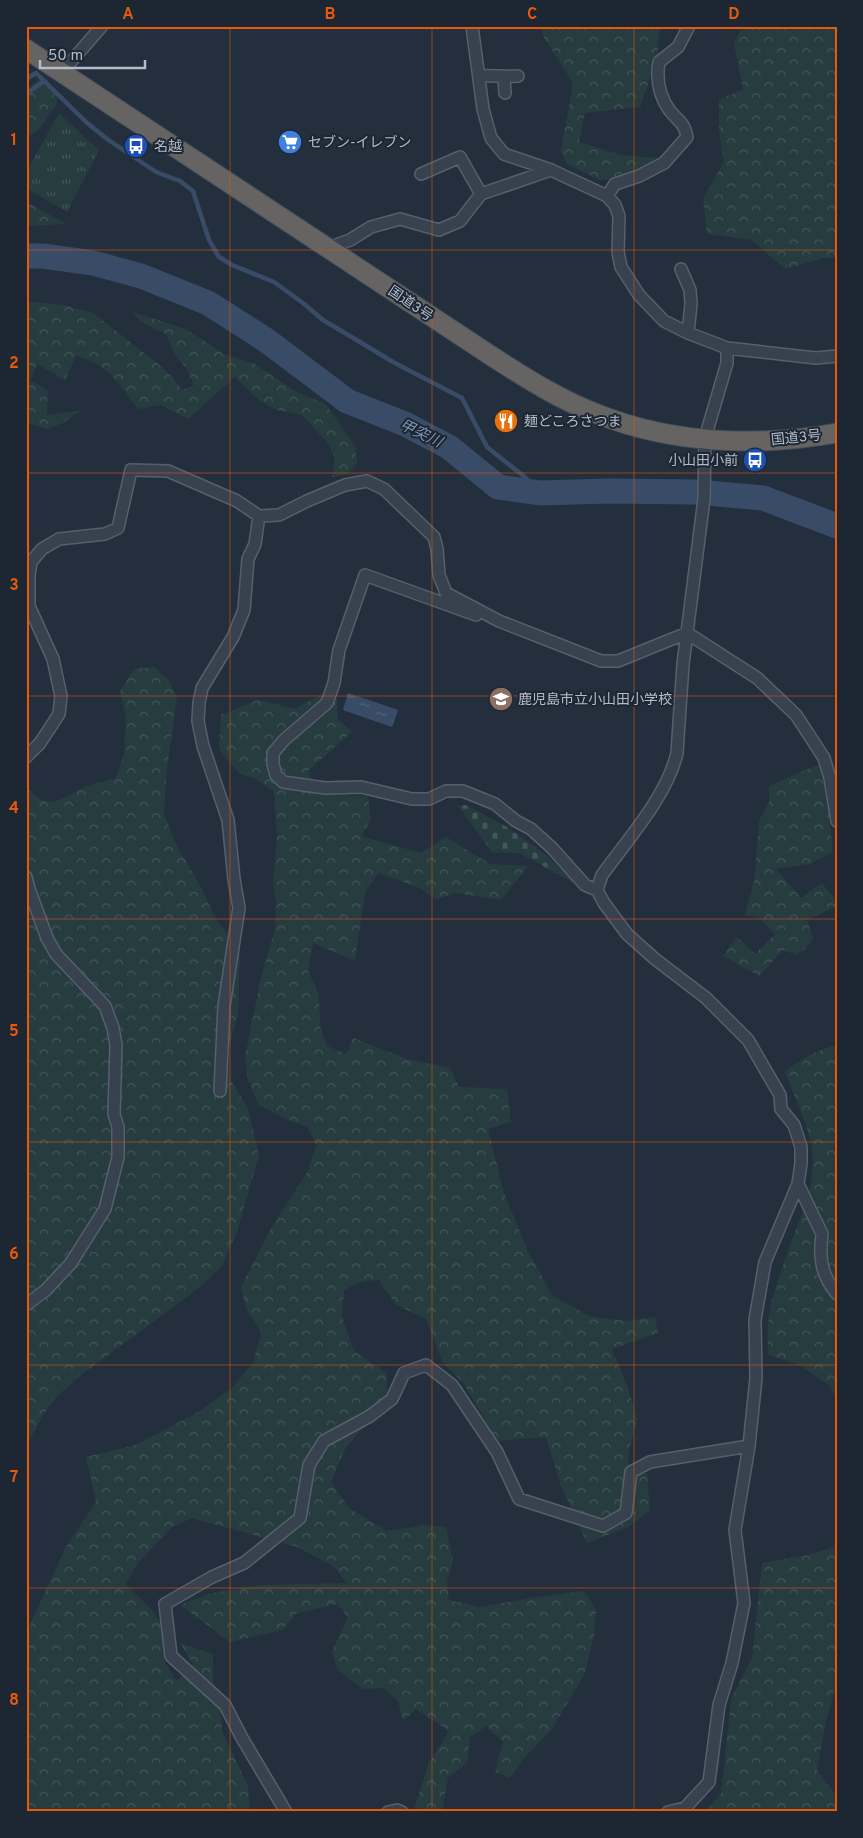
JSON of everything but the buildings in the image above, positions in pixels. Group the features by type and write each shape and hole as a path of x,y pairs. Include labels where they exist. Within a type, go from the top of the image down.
{"highway":[{"name":"国道3号","path":"27,52 62,72 493,357 571,402 600,415 644,429 676,436 767,440 837,433"}],"street":[{"path":"62,72 102,26"},
{"path":"472,26 484,109 491,138 504,154 551,170 607,196 615,205 620,216 618,252 622,267 639,295 664,321 688,333 727,348 816,358 837,356"},
{"path":"607,196 615,184 639,176 664,163 687,137 686,128 670,111 661,94 656,76 659,62 678,47 689,26"},
{"path":"479,76 518,76"},
{"path":"504,77 505,92"},
{"path":"422,174 460,157 481,194"},
{"path":"328,248 350,240 371,227 400,219 439,230 460,221 481,194 551,170"},
{"path":"681,269 690,290 691,304 688,333"},
{"path":"691,304 699,286"},
{"path":"597,890 602,875 662,793 677,753 682,664 704,499 705,438 727,363 727,348"},
{"path":"26,757 40,742 59,714 61,696 53,659 28,606 28,575 31,562 42,549 59,539 104,534 118,528 131,470 168,470 237,502 259,516 279,515 307,500 345,485 367,482 384,489 434,537 439,575 446,593 499,621 601,661 618,661 687,633"},
{"path":"220,1091 224,1006 239,908 228,820 203,746 198,712 202,688 232,637 244,610 248,559 255,544 259,516"},
{"path":"499,621 487,619 365,575 339,650 334,683 327,702 284,740 273,754 272,764 276,775 283,782 325,788 361,787 412,800 429,799 446,791 463,791 495,804 552,848 585,885 597,890 604,903 627,934 655,959 706,998 748,1040 780,1094 781,1109 794,1125 801,1147 798,1184 765,1262 756,1320 756,1378 749,1446 735,1530 744,1603 732,1663 719,1705 709,1782 685,1808 668,1812"},
{"path":"687,633 757,678 796,715 824,758 830,778 837,821"},
{"path":"26,878 28,889 51,946 56,954 104,1006 110,1020 116,1046 114,1114 118,1127 118,1157 104,1209 70,1263 46,1290 26,1305"},
{"path":"798,1184 822,1234 822,1269 826,1281 837,1294"},
{"path":"286,1812 225,1706 171,1656 164,1604 212,1577 244,1563 300,1518 309,1465 324,1441 370,1416 392,1399 404,1373 426,1365 452,1385 497,1452 519,1499 603,1526 626,1513 631,1472 650,1462 749,1446"},
{"path":"388,1812 397,1810 402,1812"}],"green space":[{"path":"540,26 660,26 657,58 640,107 585,113 579,142 621,155 657,158 641,170 624,179 600,180 567,164 561,151 573,83 543,36"},
{"path":"743,26 837,26 837,258 823,258 785,269 752,240 707,234 703,199 724,162 719,131 719,99 743,90 734,43"},
{"path":"43,76 57,92 57,104 39,129 26,138 26,91"},
{"path":"59,113 99,150 67,212 26,188 26,173"},
{"path":"26,200 32,205 66,224 26,226"},
{"path":"26,301 63,305 93,313 157,363 182,390 194,385 187,369 174,354 167,335 140,321 133,312 186,329 224,354 255,364 296,392 325,403 355,446 357,463 349,474 332,477 335,457 326,441 302,415 277,410 260,401 235,377 188,419 161,405 138,409 119,383 105,370 97,364 76,356 65,380 37,364 30,380 48,391 47,415 79,411 65,422 48,429 26,423"},
{"path":"154,667 168,679 177,697 167,768 164,814 177,846 202,889 216,920 240,947 238,1014 226,1056 231,1081 248,1108 259,1156 237,1232 222,1266 199,1288 77,1378 54,1399 26,1446 26,787 41,800 48,802 61,799 85,787 116,778 124,754 126,717 120,691 134,669"},
{"path":"322,694 337,699 338,719 352,732 308,771 319,794 368,796 371,820 361,836 421,853 446,837 490,864 528,866 501,900 455,893 436,899 420,888 379,873 365,891 355,961 313,943 308,971 319,995 320,1026 327,1046 347,1054 353,1038 407,1059 450,1068 459,1087 507,1089 511,1122 488,1129 504,1193 528,1251 552,1295 589,1316 626,1321 655,1317 658,1333 612,1349 627,1385 637,1419 629,1450 628,1476 647,1473 650,1510 628,1527 587,1543 561,1486 546,1437 497,1441 464,1384 442,1361 426,1319 396,1305 379,1280 363,1281 344,1290 342,1316 354,1351 387,1373 386,1408 362,1429 345,1449 331,1482 349,1508 387,1531 426,1525 446,1527 453,1560 447,1583 449,1600 480,1607 584,1591 596,1609 594,1635 584,1675 552,1729 526,1756 510,1778 495,1772 503,1742 486,1726 470,1737 467,1763 448,1778 442,1812 425,1812 414,1809 429,1763 449,1731 416,1709 403,1721 398,1701 384,1688 363,1689 338,1670 332,1651 348,1617 337,1604 297,1613 282,1630 230,1642 180,1605 208,1594 259,1585 347,1583 333,1566 297,1547 192,1518 172,1527 139,1562 125,1584 148,1606 165,1627 164,1661 177,1681 193,1664 180,1643 213,1654 213,1681 220,1699 222,1731 248,1786 250,1812 26,1812 26,1671 29,1663 26,1633 66,1547 96,1501 86,1457 136,1445 200,1411 232,1388 253,1363 261,1333 246,1308 241,1287 271,1228 308,1171 316,1145 308,1127 283,1118 258,1104 248,1080 245,1056 260,982 275,929 276,902 273,882 277,837 274,792 258,780 239,773 219,749 221,715 258,700 295,709"},
{"path":"819,764 826,789 833,852 809,864 776,869 801,898 822,883 837,902 837,906 807,920 813,939 805,949 796,955 783,950 759,976 723,956 737,937 755,954 775,934 760,918 745,915 755,877 759,821 769,802 769,786"},
{"path":"466,805 507,827 545,854 576,884 519,853 492,852 458,806"},
{"path":"837,1045 837,1401 830,1386 799,1365 768,1355 768,1324 773,1296 811,1184 813,1159 810,1138 785,1072 809,1056"},
{"path":"837,1546 837,1683 827,1717 817,1770 837,1797 837,1812 705,1812 721,1794 731,1699 752,1658 762,1563 807,1555"}],"water":[{"path":"348,693 398,710 392,727 343,710"}],"waterway":[{"path":"26,79 36,73 86,122 107,139 156,172 180,181 193,191 209,240 219,257 232,265 274,282 323,320 393,362 462,398 487,447 526,478 540,493"},
{"path":"26,94 44,81"},
{"name":"甲突川","path":"26,256 43,256 93,263 141,276 208,303 266,340 347,401 405,424 449,447 498,487 540,493 609,491 696,492 763,498 837,526"}],"place":[{"name":"セブン-イレブン","path":"290,142"},
{"name":"名越","path":"136,146"},
{"name":"麺どころさつま","path":"506,421"},
{"name":"小山田小前","path":"755,460"},
{"name":"鹿児島市立小山田小学校","path":"501,699"}]}
